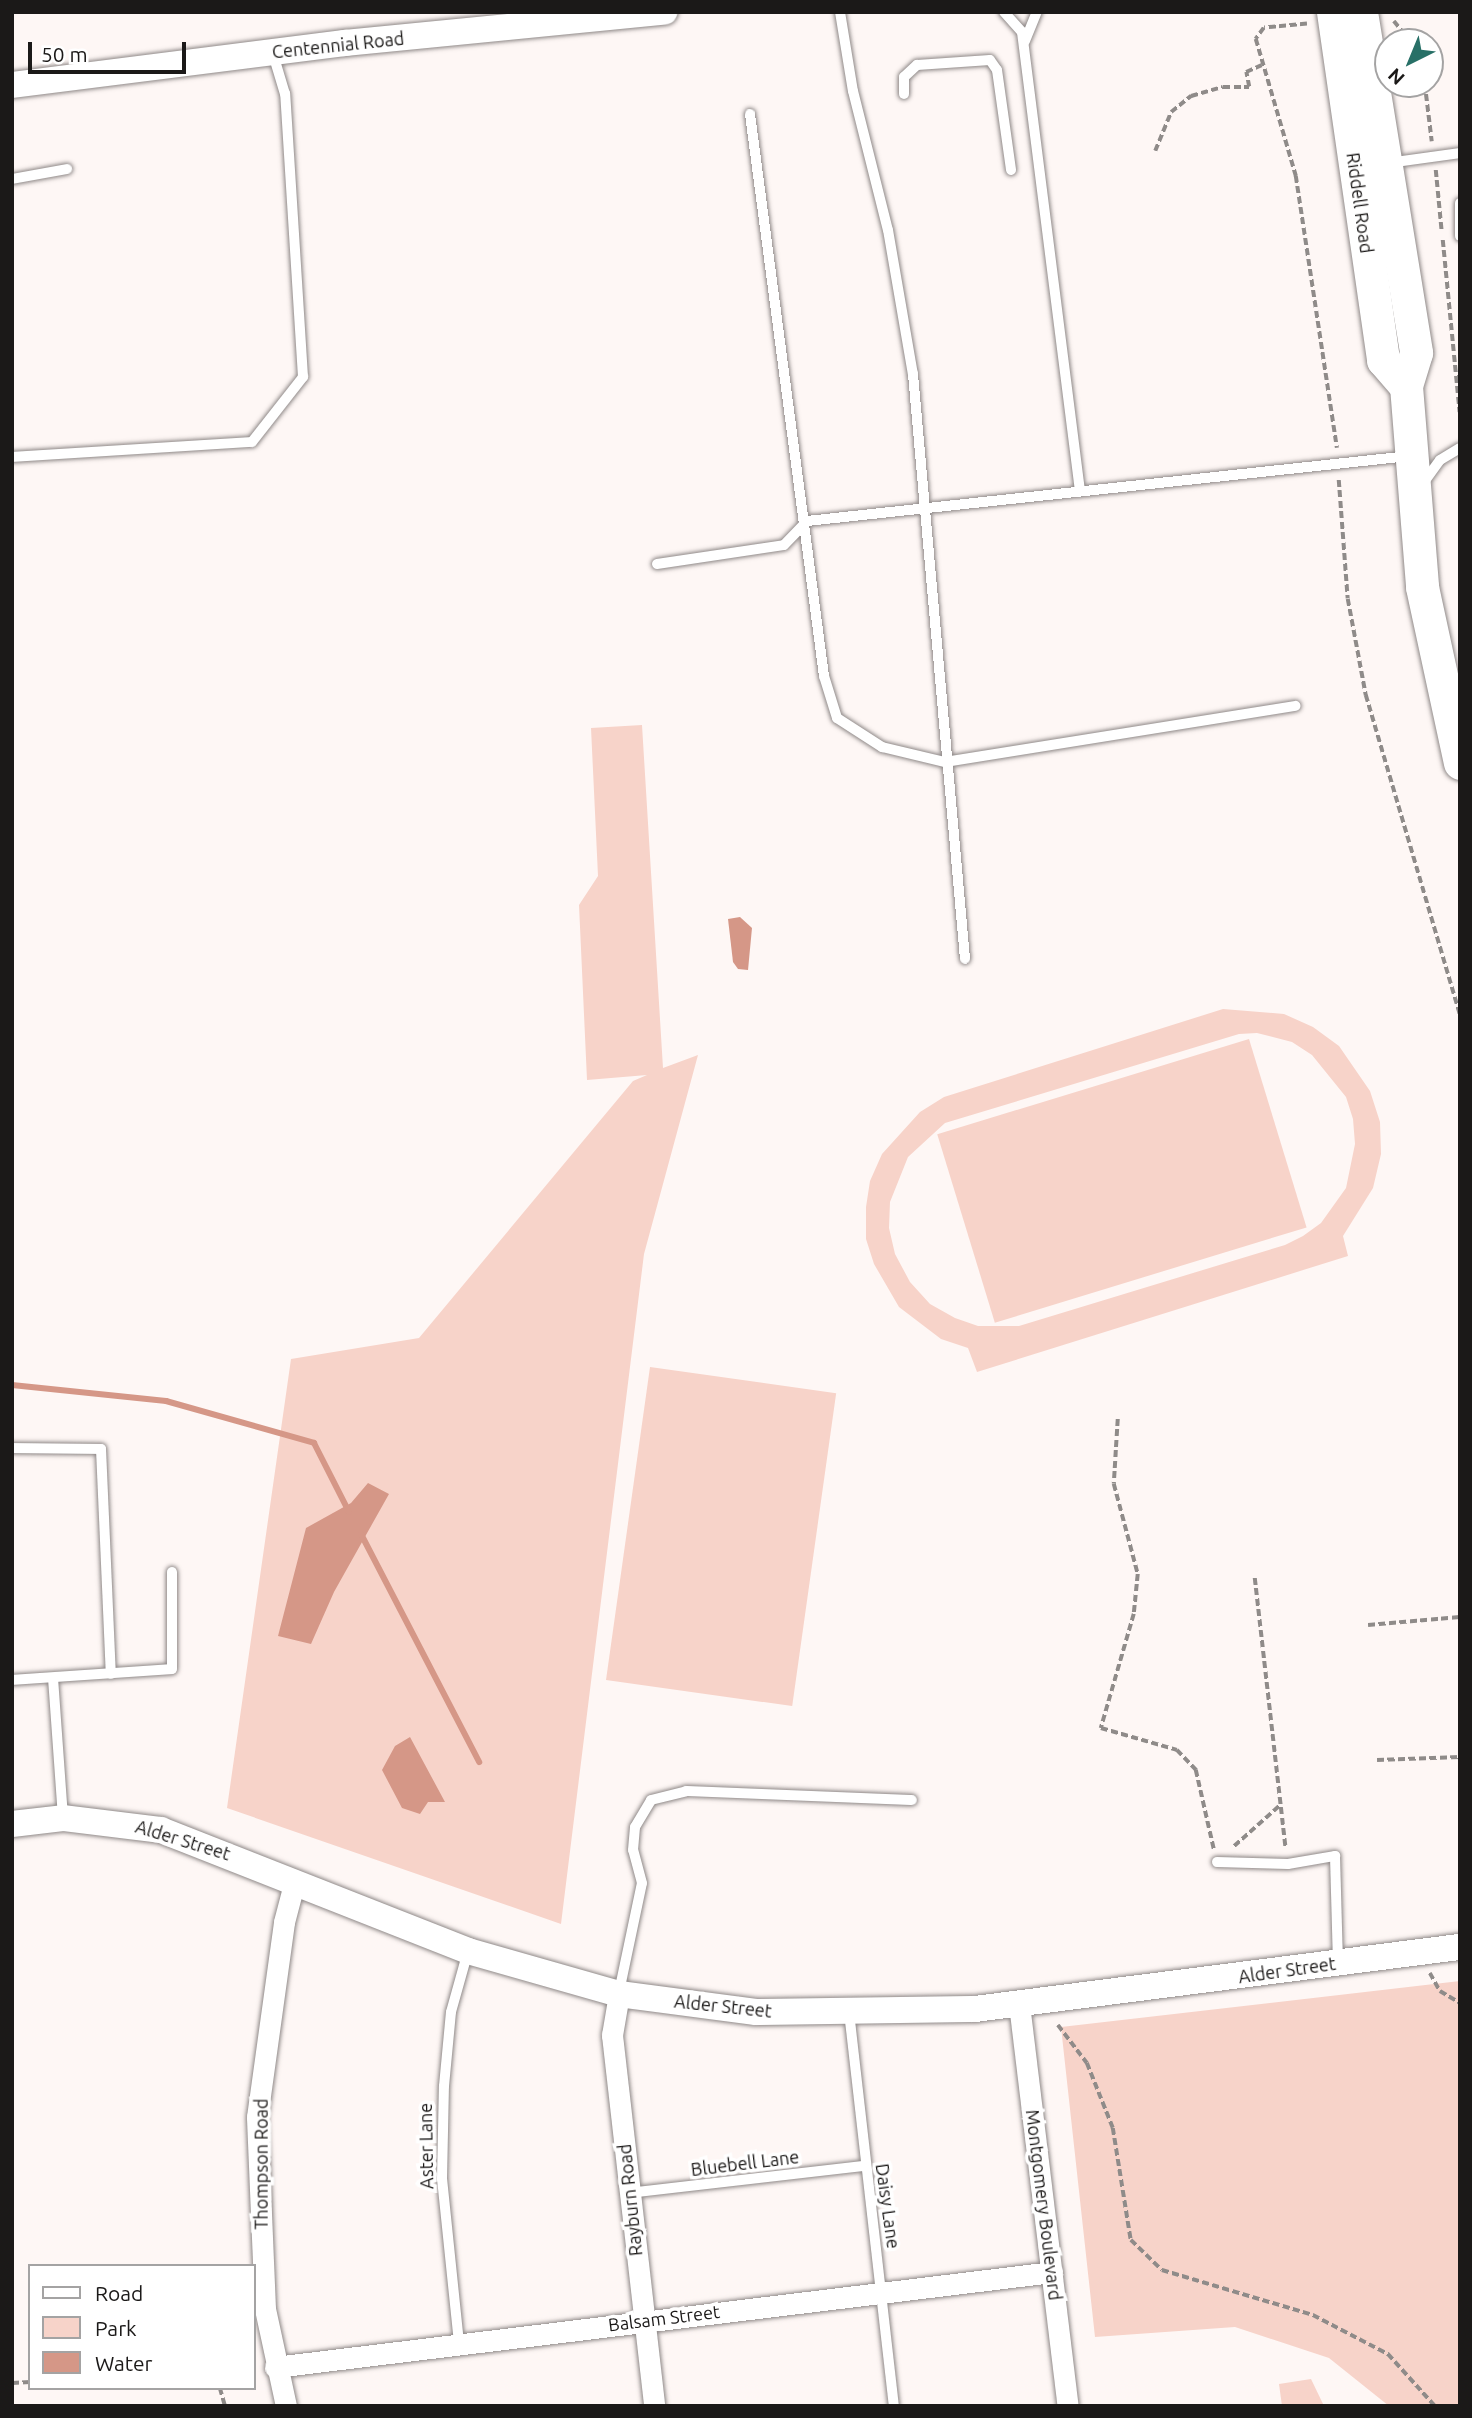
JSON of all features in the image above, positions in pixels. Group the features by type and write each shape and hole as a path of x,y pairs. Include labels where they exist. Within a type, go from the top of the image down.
{"main road":[{"name":"Riddell Road","path":"1342,16 1385,163 1416,354 1406,386 1422,587 1460,762"},
{"name":"Riddell Road","path":"1342,16 1384,360 1406,386"}],"street":[{"name":"Centennial Road","path":"12,85 273,51 611,15 664,12"},
{"name":"Alder Street","path":"12,1824 63,1818 161,1830 295,1880 468,1951 619,1994 756,2012 1019,2004 1460,1947"},
{"name":"Thompson Road","path":"286,2406 275,2367 265,2309 257,2117 284,1922 295,1880"},
{"name":"Rayburn Road","path":"619,1994 612,2035 654,2406"},
{"name":"Montgomery Boulevard","path":"1019,2004 1068,2406"},
{"name":"Balsam Street","path":"275,2367 1052,2272"}],"lane":[{"path":"840,12 853,91 888,230 909,354 965,959"},
{"path":"1004,12 1022,32 1080,490"},
{"path":"1024,47 1037,12"},
{"path":"12,457 252,442 303,377 285,94 273,51"},
{"path":"904,94 904,77 917,65 990,60 997,70 1011,170"},
{"path":"751,114 807,521 824,676 837,718 882,747 945,762 1296,706"},
{"path":"1385,163 1460,153"},
{"path":"12,179 67,169"},
{"path":"1459,208 1460,236"},
{"path":"1414,499 1430,471 1460,448"},
{"path":"657,564 784,545 807,521 1410,456"},
{"path":"12,1448 101,1449 111,1674"},
{"path":"12,1680 172,1669 172,1572"},
{"path":"53,1678 63,1818"},
{"path":"619,1994 642,1883 633,1850 635,1826 651,1800 686,1791 912,1800"},
{"path":"1217,1862 1288,1864 1335,1856 1338,1964"},
{"name":"Aster Lane","path":"459,2343 443,2179 443,2087 451,2012 468,1951"},
{"name":"Daisy Lane","path":"849,2011 864,2166 882,2291 894,2406"},
{"name":"Bluebell Lane","path":"629,2193 864,2166"}],"path":[{"path":"1342,16 1264,28 1256,39 1296,176 1338,463 1349,599 1366,695 1460,1014"},
{"path":"1394,21 1400,28"},
{"path":"1155,151 1171,112 1191,96 1223,87 1249,87 1246,72 1262,65"},
{"path":"1427,98 1460,412"},
{"path":"1118,1419 1114,1484 1138,1574 1134,1614 1101,1728 1177,1750 1196,1770 1217,1862 1279,1806"},
{"path":"1255,1578 1279,1806 1288,1864"},
{"path":"1368,1625 1460,1617"},
{"path":"1377,1760 1460,1757"},
{"path":"1418,1953 1440,1991 1460,2003"},
{"path":"1058,2025 1087,2063 1113,2128 1130,2240 1162,2270 1314,2315 1388,2354 1435,2406"}],"green space":[{"path":"642,725 663,1068 698,1055 644,1254 561,1924 227,1808 291,1359 419,1338 633,1081 647,1075 587,1080 579,905 598,876 591,728"},
{"path":"1223,1009 1284,1014 1313,1027 1339,1046 1370,1091 1380,1122 1381,1154 1373,1188 1343,1236 1348,1256 977,1372 968,1348 941,1339 899,1307 874,1264 866,1239 866,1207 870,1181 882,1154 920,1112 944,1097","holes":["1257,1033 1292,1042 1312,1055 1346,1097 1353,1119 1355,1144 1346,1188 1321,1223 1303,1236 1285,1245 1019,1326 978,1326 955,1318 930,1304 910,1282 895,1254 889,1228 890,1202 908,1157 945,1123 1239,1034"]},
{"path":"1249,1039 1307,1227 995,1323 937,1134"},
{"path":"650,1367 836,1393 792,1706 606,1680"},
{"path":"1460,1981 1460,2406 1389,2406 1329,2358 1235,2327 1095,2337 1061,2027"},
{"path":"1311,2379 1324,2406 1282,2406 1279,2384"}],"water":[{"path":"740,917 752,928 748,970 738,969 733,962 728,919"},
{"path":"368,1483 389,1494 334,1592 311,1644 278,1636 306,1528 351,1503"},
{"path":"410,1737 445,1802 428,1802 420,1814 402,1808 382,1770 395,1746"}],"waterway":[{"path":"12,1385 166,1401 314,1443 349,1512"},
{"path":"361,1534 479,1762"}]}
